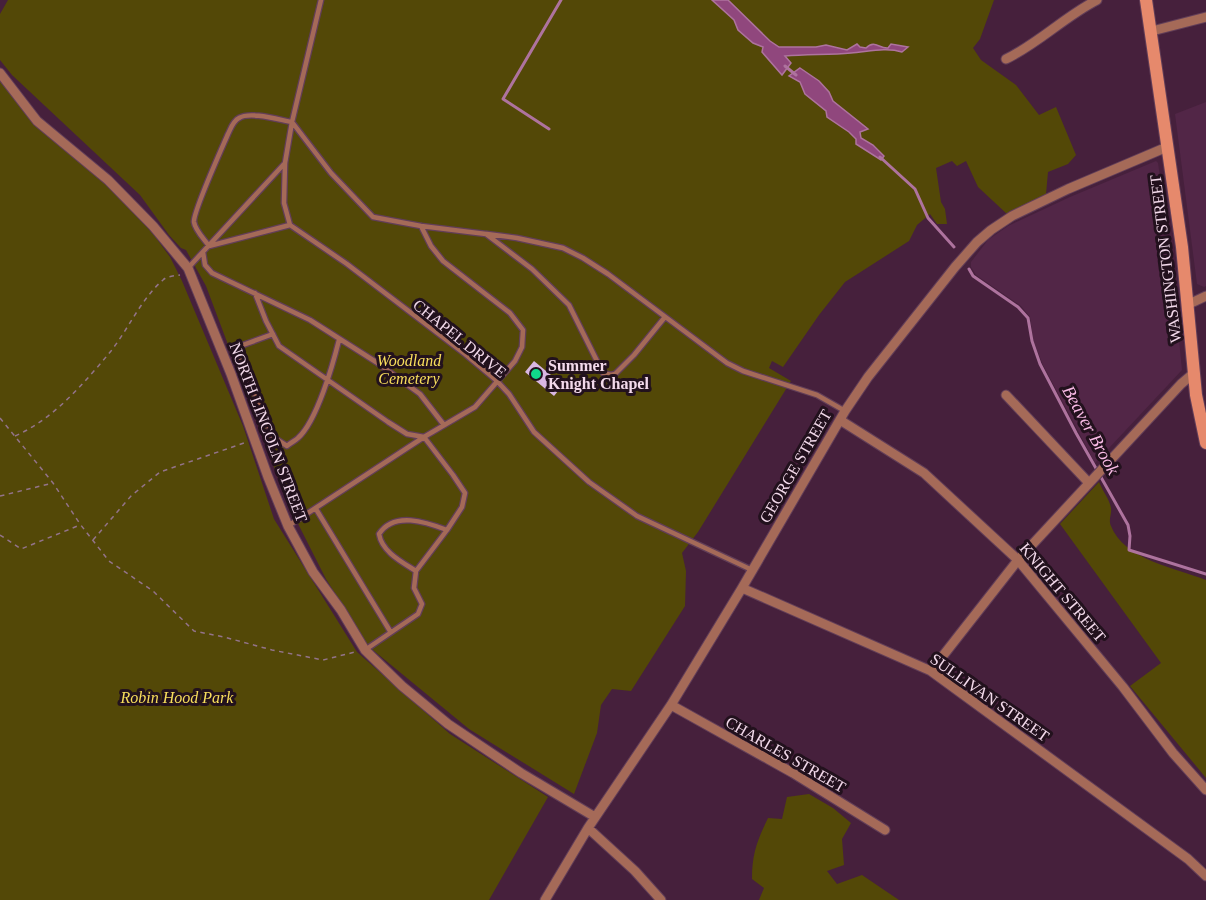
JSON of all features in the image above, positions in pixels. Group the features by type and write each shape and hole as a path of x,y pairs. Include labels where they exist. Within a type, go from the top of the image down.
{"main road":[{"name":"WASHINGTON STREET","path":"1146,0 1189,304 1194,373 1206,443"}],"street":[{"path":"1006,59 1026,48 1069,15 1097,0"},
{"path":"1152,31 1206,17"},
{"name":"NORTH LINCOLN STREET","path":"0,73 37,121 108,180 153,226 188,268 288,526 314,572 341,610 365,650 402,686 448,724 521,773 595,817"},
{"name":"GEORGE STREET","path":"545,900 595,817 671,705 842,416 868,378 955,267 991,230 1012,216 1068,189 1167,147"},
{"path":"1189,304 1206,296"},
{"path":"931,671 1018,560 1180,384 1194,373"},
{"path":"1006,395 1091,480"},
{"name":"KNIGHT STREET","path":"842,416 924,474 1018,560 1123,687 1173,753 1206,790"},
{"name":"SULLIVAN STREET","path":"742,588 931,671 1188,859 1206,876"},
{"name":"CHARLES STREET","path":"671,705 793,773 885,830"},
{"path":"588,828 635,871 661,900"}],"lane":[{"path":"209,246 290,225 284,202 285,163 292,122 321,0"},
{"path":"209,246 193,220 233,123 245,115 292,122 331,173 373,217 421,226 518,238 563,248 608,274 727,363 743,371 817,395 842,416"},
{"path":"188,268 285,163"},
{"name":"CHAPEL DRIVE","path":"290,225 347,264 465,354 509,393 534,432 589,482 637,516 752,570"},
{"path":"288,526 475,406 515,361 522,347 522,330 510,313 443,261 431,246 421,226"},
{"path":"486,234 532,269 569,305 603,373 615,374 665,317"},
{"path":"203,252 205,265 212,273 310,320 376,362 420,394 444,425"},
{"path":"255,293 279,346 407,434 424,437 465,493 462,507 416,571 414,588 422,604 418,614 365,650"},
{"path":"273,334 243,345 238,352 273,437 287,446 300,437 328,381 339,340"},
{"path":"316,509 390,631"},
{"path":"416,571 401,562 380,543 379,534 384,527 404,520 425,522 447,530"}],"path":[{"path":"15,436 48,416 75,391 110,352 139,309 164,278 180,274 188,268"},
{"path":"0,418 53,483 80,525 109,561 153,591 194,631 323,660 365,650"},
{"path":"92,540 131,496 160,472 244,443 256,442"},
{"path":"0,496 53,483"},
{"path":"0,536 21,549 80,525"}],"shaded area":[{"path":"712,0 728,0 779,47 826,45 847,50 857,44 866,48 875,44 888,48 891,44 908,47 902,52 883,50 785,56 791,63 782,75 762,52 763,47 753,43 738,30 734,20"},
{"path":"800,68 819,81 829,92 833,101 868,129 860,132 861,138 873,145 884,156 881,160 856,144 856,139 849,132 827,117 826,111 805,94 800,82 789,76"},
{"path":"1206,102 1206,286 1204,287 1197,284 1175,114"},
{"path":"1156,161 1170,247 1182,370 1095,463 1043,365 1033,340 1030,317 1021,306 976,275 971,262 988,240 1008,226"}],"green space":[{"name":"Woodland Cemetery","path":"8,0 994,0 980,39 973,48 981,60 1016,85 1039,115 1056,107 1076,155 1068,164 1048,172 1046,194 1007,214 978,187 966,161 957,166 952,161 936,168 947,224 937,224 930,214 917,225 909,241 845,282 783,367 772,361 769,368 791,381 698,532 682,553 686,571 685,606 631,691 612,689 601,705 597,733 574,794 469,729 368,646 326,579 287,502 206,286 186,250 181,248 169,235 140,195 12,75 0,60 0,14"},
{"name":"Robin Hood Park","path":"0,81 106,182 154,235 170,257 243,426 274,519 357,652 450,734 548,797 489,900 0,900"},
{"path":"1099,482 1110,505 1111,526 1127,547 1152,561 1206,580 1206,778 1130,686 1161,663 1060,524"},
{"path":"809,794 833,808 851,823 842,839 844,865 827,871 837,884 862,875 899,900 759,900 764,888 752,879 753,862 758,841 768,818 782,819 787,797"}],"building":[{"path":"534,361 563,385 554,396 525,372"}],"waterway":[{"path":"549,129 503,99 561,0"},
{"name":"Beaver Brook","path":"785,66 796,75"},
{"name":"Beaver Brook","path":"880,157 915,189 928,218 954,247"},
{"name":"Beaver Brook","path":"969,269 973,276 1018,307 1028,318 1032,341 1040,364 1128,525 1129,550 1206,574"}],"place":[{"name":"Summer Knight Chapel","path":"536,374"}]}
